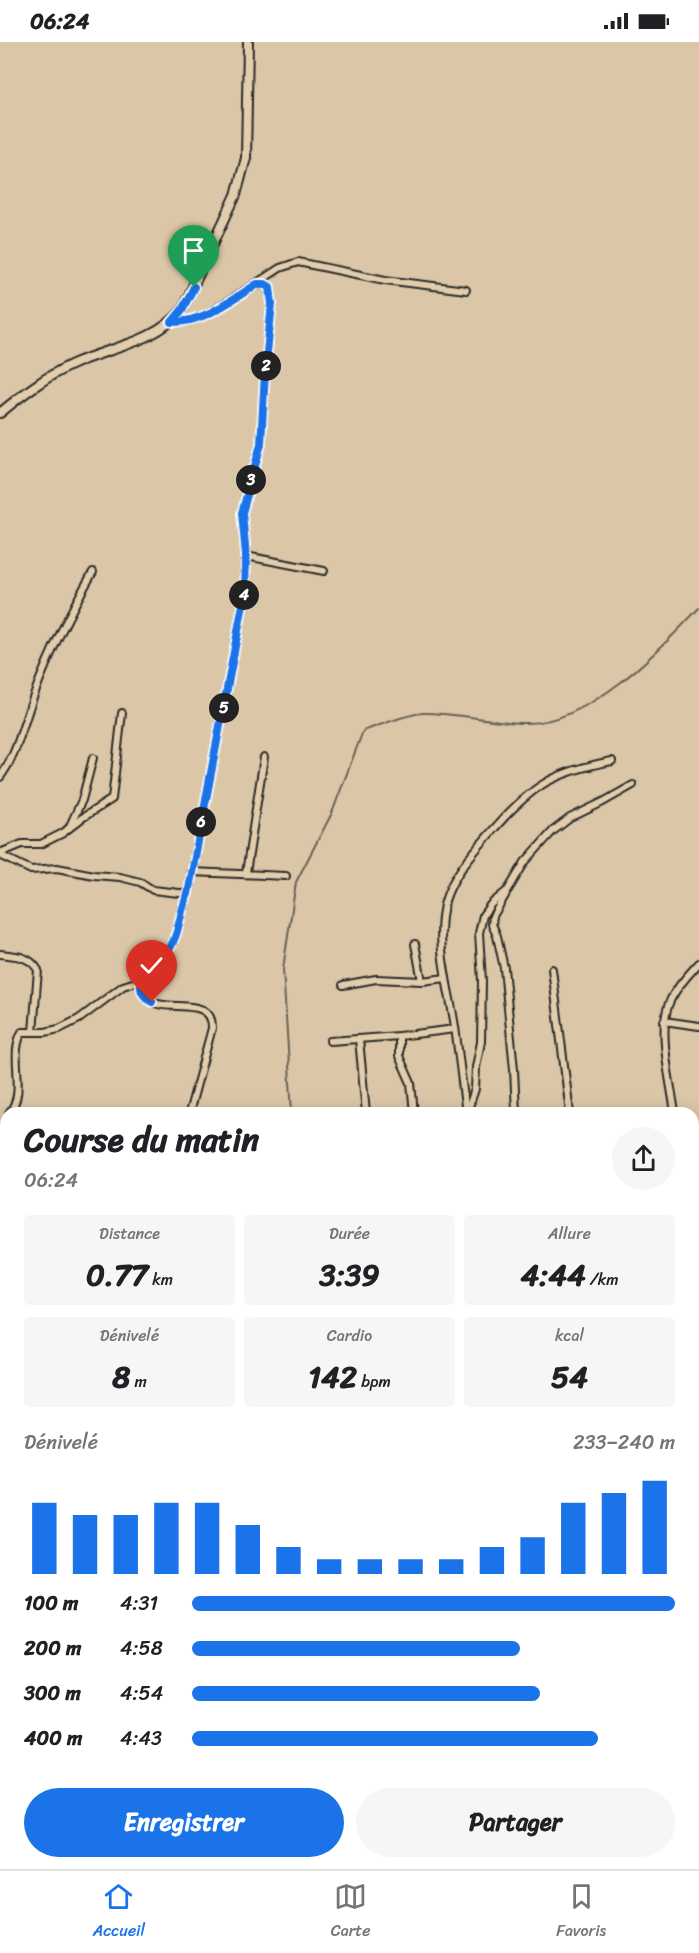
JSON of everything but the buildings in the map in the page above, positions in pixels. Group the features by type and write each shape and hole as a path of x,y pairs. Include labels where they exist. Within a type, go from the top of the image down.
{"street":[{"path":"0,413 40,382 64,369 144,339 172,322 182,310 239,185 246,158 248,42"},
{"path":"172,322 182,323 199,317 280,268 298,262 385,280 466,290"},
{"path":"13,1107 17,1102 16,1067 22,1032 59,1029 74,1022 123,986 142,980 171,946 177,933 181,908 188,894 245,594 246,555 242,513 261,444 272,304 270,287 257,284"},
{"path":"246,555 324,571"},
{"path":"0,777 8,765 36,690 62,630 93,572"},
{"path":"0,854 25,843 41,844 69,830 82,818 112,799 122,713"},
{"path":"246,873 264,757"},
{"path":"69,830 82,800 93,758"},
{"path":"465,1107 441,943 442,919 452,886 468,859 526,796 552,777 564,772 612,761"},
{"path":"516,1107 504,968 492,924 494,916 525,862 553,831 570,818 633,785"},
{"path":"0,854 31,870 65,869 120,877 140,882 153,890 188,894"},
{"path":"191,872 286,876"},
{"path":"468,1107 475,1089 481,1042 482,981 479,933 483,915 491,904 508,890"},
{"path":"416,944 422,981"},
{"path":"0,954 22,956 38,970 33,1032"},
{"path":"674,1107 664,1021 669,1001 699,963"},
{"path":"552,969 569,1107"},
{"path":"343,986 376,979 422,981 446,978"},
{"path":"142,980 142,993 152,1002 199,1008 206,1011 212,1019 212,1028 191,1107"},
{"path":"664,1021 699,1026"},
{"path":"330,1041 455,1029"},
{"path":"399,1036 399,1056 411,1083 413,1107"},
{"path":"359,1039 365,1107"}],"waterway":[{"path":"292,1107 283,969 296,882 332,813 363,731 402,717 424,713 524,723 548,720 573,712 620,683 663,645 699,608"}],"route":[{"path":"152,1002 142,993 142,980 168,952 177,933 182,904 188,894 245,594 246,555 242,513 261,444 268,333 272,314 270,287 267,284 257,284 199,317 182,323 172,322 182,310 194,287"}]}
